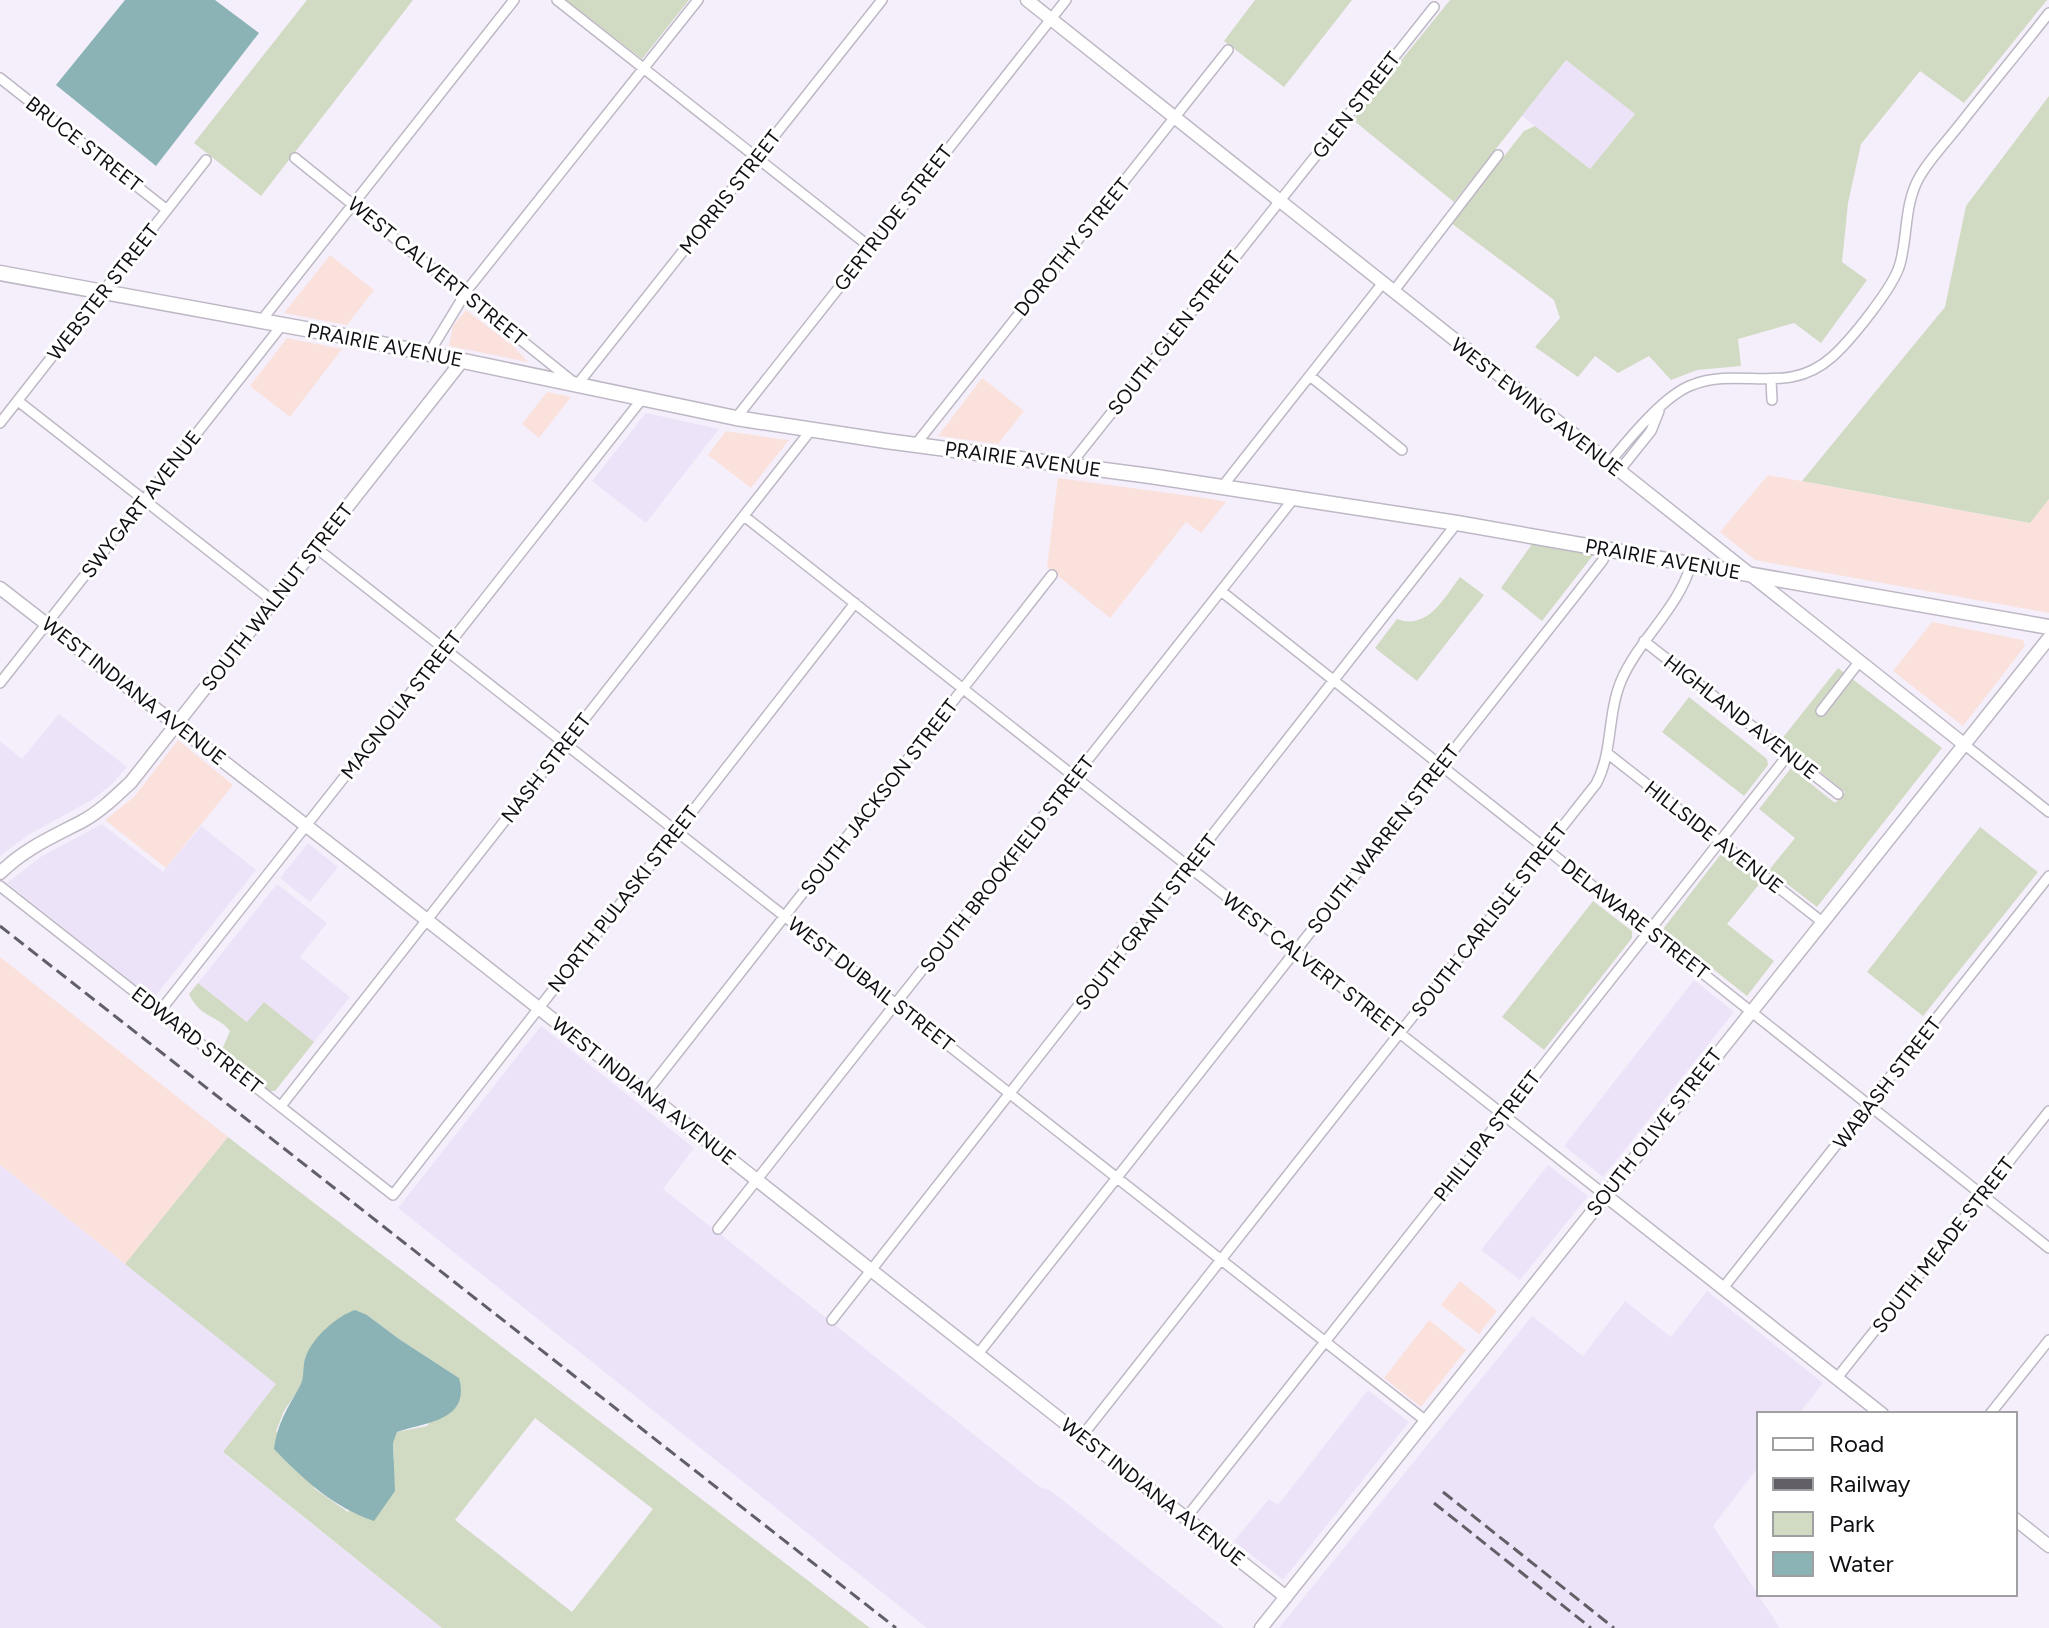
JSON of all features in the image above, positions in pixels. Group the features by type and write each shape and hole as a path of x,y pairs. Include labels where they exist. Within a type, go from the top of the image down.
{"main road":[{"name":"PRAIRIE AVENUE","path":"0,273 429,353 736,418 1457,523 2049,627"}],"street":[{"path":"261,321 514,0"},
{"path":"557,0 870,247"},
{"path":"429,353 465,294 698,0"},
{"name":"MORRIS STREET","path":"577,385 882,0"},
{"name":"WEST EWING AVENUE","path":"1027,0 2049,812"},
{"name":"GERTRUDE STREET","path":"736,418 1066,0"},
{"name":"GLEN STREET","path":"1279,202 1434,7"},
{"path":"1614,467 1640,425 1671,397 1697,383 1798,377 1822,366 1838,351 1893,282 1900,265 1909,203 1922,172 2049,13"},
{"name":"DOROTHY STREET","path":"916,444 1228,50"},
{"name":"BRUCE STREET","path":"0,78 167,210"},
{"path":"1393,292 1498,155"},
{"name":"WEST CALVERT STREET","path":"295,158 577,385"},
{"name":"WEBSTER STREET","path":"0,423 206,160"},
{"name":"SOUTH GLEN STREET","path":"1070,465 1279,202"},
{"path":"1222,487 1382,284"},
{"name":"SWYGART AVENUE","path":"0,683 282,325"},
{"name":"SOUTH WALNUT STREET","path":"0,873 35,845 84,821 131,782 462,361"},
{"path":"1310,376 1402,450"},
{"path":"1771,380 1772,400"},
{"name":"MAGNOLIA STREET","path":"160,1011 642,399"},
{"path":"18,401 273,601"},
{"name":"NASH STREET","path":"281,1106 811,430"},
{"name":"SOUTH BROOKFIELD STREET","path":"718,1229 1294,498"},
{"name":"WEST CALVERT STREET","path":"744,516 1880,1412"},
{"name":"SOUTH GRANT STREET","path":"832,1320 1457,523"},
{"name":"WEST DUBAIL STREET","path":"315,547 1426,1421"},
{"name":"SOUTH WARREN STREET","path":"978,1354 1603,560 1607,549"},
{"name":"SOUTH CARLISLE STREET","path":"1082,1436 1596,784 1603,771 1617,694 1629,665 1686,585 1691,564"},
{"name":"SOUTH JACKSON STREET","path":"646,1093 1052,575"},
{"name":"WEST INDIANA AVENUE","path":"0,588 538,1007 1286,1597"},
{"name":"DELAWARE STREET","path":"1221,591 2049,1248"},
{"name":"NORTH PULASKI STREET","path":"393,1195 855,603"},
{"name":"SOUTH OLIVE STREET","path":"1261,1628 2049,638"},
{"name":"HIGHLAND AVENUE","path":"1644,641 1838,794"},
{"path":"1821,711 1859,662"},
{"name":"HILLSIDE AVENUE","path":"1607,753 1821,921"},
{"name":"PHILLIPA STREET","path":"1186,1518 1788,755"},
{"name":"WABASH STREET","path":"1723,1288 2049,876"},
{"name":"EDWARD STREET","path":"0,886 393,1195"},
{"name":"SOUTH MEADE STREET","path":"1837,1378 2049,1111"},
{"path":"1992,1412 2049,1340"},
{"path":"2017,1521 2049,1546"}],"shaded area":[{"path":"1566,60 1635,114 1590,169 1522,116"},
{"path":"330,255 374,290 347,325 284,313"},
{"path":"466,310 513,346 528,362 449,346 453,326"},
{"path":"287,338 342,349 290,417 250,386"},
{"path":"982,378 1024,411 998,444 938,436"},
{"path":"547,392 571,397 539,438 522,424"},
{"path":"646,413 719,429 646,523 592,481"},
{"path":"726,431 789,440 751,488 708,455"},
{"path":"1768,475 2029,523 2049,499 2049,613 1755,560 1720,532"},
{"path":"1058,478 1226,502 1201,533 1186,522 1110,618 1047,567"},
{"path":"1932,622 2023,640 2025,646 1963,726 1893,671"},
{"path":"59,714 127,767 92,800 28,835 0,856 0,741 22,759"},
{"path":"178,740 233,785 166,868 105,820 134,797"},
{"path":"102,824 163,872 201,826 256,870 153,999 7,883 42,856"},
{"path":"308,843 338,867 310,902 280,878"},
{"path":"277,884 327,923 300,957 350,997 314,1042 264,1002 248,1022 198,983"},
{"path":"0,957 228,1137 125,1264 0,1165"},
{"path":"1694,980 1734,1012 1603,1177 1564,1146"},
{"path":"541,1026 694,1148 663,1189 1224,1628 927,1628 398,1208"},
{"path":"0,1165 277,1384 223,1453 442,1628 0,1628"},
{"path":"1548,1165 1588,1196 1520,1280 1481,1250"},
{"path":"1460,1281 1497,1311 1479,1334 1441,1305"},
{"path":"1707,1291 1823,1383 1801,1412 1757,1412 1757,1469 1713,1526 1780,1628 1279,1628 1532,1316 1583,1356 1625,1301 1671,1337"},
{"path":"1429,1320 1466,1350 1421,1407 1384,1378"},
{"path":"1368,1390 1409,1422 1283,1580 1234,1541 1269,1499 1278,1505"}],"green space":[{"path":"307,0 413,0 261,196 194,143"},
{"path":"566,0 689,0 642,59"},
{"path":"1255,0 1352,0 1284,87 1224,41"},
{"path":"1450,0 2047,0 1964,103 1920,71 1861,144 1848,203 1842,262 1867,280 1821,343 1794,323 1738,339 1741,366 1697,370 1671,380 1649,356 1618,373 1595,356 1578,377 1535,347 1560,318 1554,300 1451,223 1524,131 1535,126 1590,169 1635,114 1566,60 1454,202 1353,120"},
{"path":"2049,96 2049,499 2030,523 1802,481 1945,307 1966,206"},
{"path":"1532,544 1594,554 1542,621 1501,588"},
{"path":"1460,577 1484,595 1417,681 1375,648 1397,619 1417,620 1434,610"},
{"path":"1838,668 1942,748 1817,907 1769,870 1795,838 1759,809 1791,768 1835,803 1845,792 1781,740"},
{"path":"1689,697 1767,759 1768,765 1744,796 1662,732"},
{"path":"1980,827 2038,872 1923,1016 1867,972"},
{"path":"1721,854 1726,854 1761,882 1727,924 1774,961 1747,996 1663,929"},
{"path":"1593,901 1632,931 1632,938 1544,1050 1502,1017"},
{"path":"198,983 247,1022 264,1002 314,1042 275,1091 270,1091 221,1052 230,1031 193,1002 189,994"},
{"path":"228,1137 870,1628 442,1628 223,1452 276,1384 125,1264","holes":["367,1315 459,1378 427,1426 397,1432 393,1442 394,1459 348,1512 315,1489 276,1431 284,1411 302,1384 306,1355","535,1418 653,1509 572,1612 455,1520"]}],"water":[{"path":"125,0 215,0 259,33 156,166 56,85"},
{"path":"355,1310 459,1378 461,1392 458,1403 443,1417 397,1432 393,1443 395,1491 374,1521 345,1508 320,1491 274,1449 280,1424 302,1382 309,1349 326,1328"}],"railway":[{"path":"0,926 896,1628"},
{"path":"1443,1492 1614,1628"},
{"path":"1434,1503 1591,1628"}]}
